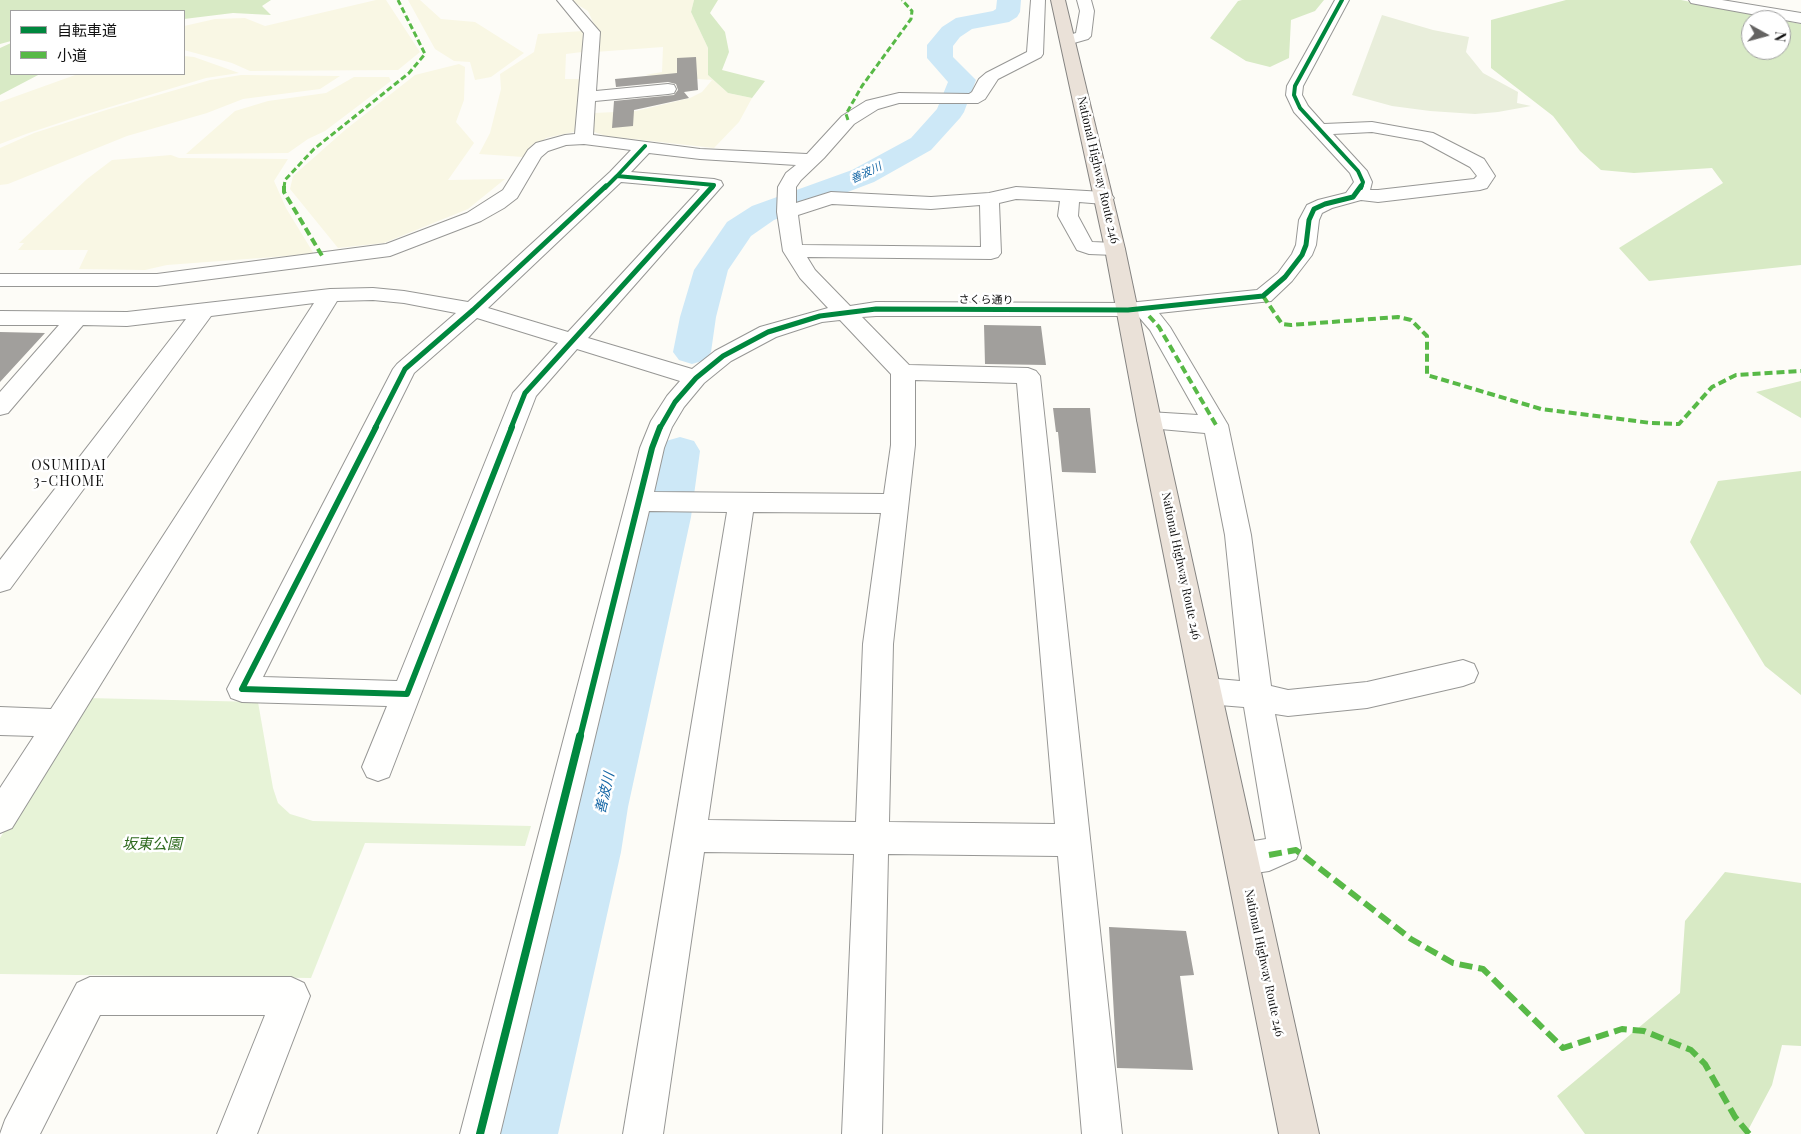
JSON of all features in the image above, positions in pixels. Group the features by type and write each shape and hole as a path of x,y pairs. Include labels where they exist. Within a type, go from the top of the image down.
{"highway":[{"name":"National Highway Route 246","path":"1058,0 1116,250 1138,313 1149,420 1298,1134"}],"street":[{"path":"564,0 592,32 584,139"},
{"path":"862,1134 878,644 903,445 903,372 807,274 793,251 787,206 787,188 793,177 818,154 848,120 872,105 899,98 976,98 985,83 992,76 1035,54 1038,0"},
{"path":"1068,40 1083,36 1087,11 1084,0"},
{"path":"1319,129 1372,127 1427,137 1477,163 1486,176 1480,184 1378,196 1356,194 1363,182 1358,171 1319,129 1300,108 1294,95 1295,86 1342,0"},
{"path":"1696,0 1801,18"},
{"path":"588,97 668,89"},
{"path":"0,280 157,280 390,250 474,217 498,204 510,194 534,154 542,147 565,140 584,139 700,154 810,160"},
{"path":"407,694 242,689 406,369 473,310 617,176 645,146"},
{"path":"378,767 525,393 714,185 617,176"},
{"path":"787,206 831,198 931,203 989,200 1016,193 1104,198"},
{"name":"さくら通り","path":"480,1134 652,448 660,427 675,402 696,378 723,356 768,332 808,319 845,312 876,309 1138,313 1263,296 1285,278 1302,255 1306,245 1309,220 1314,209 1325,204 1353,197 1356,194"},
{"path":"1070,196 1068,216 1084,246 1116,250"},
{"path":"793,251 990,253 989,200"},
{"path":"0,318 127,319 330,295 373,294 404,297 473,310 696,378"},
{"path":"0,817 330,295"},
{"path":"0,581 204,311"},
{"path":"1138,313 1159,327 1216,425 1238,535 1257,697 1284,848 1269,855 1242,859"},
{"path":"0,407 77,319"},
{"path":"903,372 1028,376 1102,1134"},
{"path":"1149,420 1216,425"},
{"path":"639,501 897,504"},
{"path":"643,1134 741,503"},
{"path":"1207,691 1288,703 1367,695 1463,673"},
{"path":"0,721 60,723"},
{"path":"690,836 1073,840"},
{"path":"19,1134 90,996 291,996 237,1134"}],"shaded area":[{"path":"376,0 386,0 420,52 398,70 250,71 232,63 185,50 185,26 215,19 245,18 265,26"},
{"path":"408,0 420,0 441,19 475,22 524,53 491,77 475,80 470,62 454,61 435,49"},
{"path":"570,0 694,0 691,12 708,48 708,75 728,93 752,98 739,122 714,148 606,136 594,132 594,113 636,111 690,98 702,92 712,80 645,75 662,72 663,47 595,52 597,31 588,11"},
{"path":"583,31 582,52 566,54 565,79 579,79 578,131 546,138 523,157 479,154 490,133 501,89 500,74 534,52 538,34"},
{"path":"185,56 194,57 239,73 206,78 80,116 0,144 0,102 75,75 185,75"},
{"path":"459,64 465,67 464,100 456,122 474,143 448,180 505,179 468,209 384,243 338,248 290,189 293,176 345,130 415,75"},
{"path":"241,75 340,76 320,89 243,99 207,113 127,136 8,184 0,185 0,148 34,133 106,110 210,80"},
{"path":"354,77 389,77 391,81 325,131 308,139 288,153 186,154 235,111 268,101 326,93"},
{"path":"171,155 179,158 288,159 274,181 286,208 314,254 167,265 145,270 79,269 88,250 18,250 24,243 19,243 87,179 112,160"}],"green space":[{"path":"0,0 271,0 262,6 271,15 233,13 185,19 185,10 10,10 10,41 0,44"},
{"path":"694,0 718,0 710,13 725,32 729,52 722,70 765,81 752,98 728,93 708,75 708,48 691,12"},
{"path":"1324,0 1315,11 1291,20 1289,58 1270,67 1246,61 1210,38 1238,1"},
{"path":"1566,0 1681,0 1741,12 1741,60 1791,60 1791,22 1801,24 1801,265 1649,281 1619,248 1723,183 1712,168 1634,173 1601,170 1580,151 1553,116 1491,68 1491,20"},
{"path":"1382,15 1433,30 1469,37 1466,52 1483,73 1518,92 1517,103 1531,106 1475,114 1392,106 1352,95"},
{"path":"10,43 10,75 38,75 0,95 0,48"},
{"path":"1801,381 1801,418 1756,392"},
{"path":"1801,471 1801,695 1765,666 1690,542 1718,481"},
{"name":"坂東公園","path":"87,698 258,702 273,788 278,803 290,814 313,821 531,826 525,846 365,843 311,978 0,974 0,838"},
{"path":"1725,872 1801,883 1801,1046 1782,1045 1772,1085 1746,1134 1585,1134 1557,1096 1680,993 1685,921"}],"building":[{"path":"696,57 698,90 684,92 689,98 634,110 633,126 612,128 614,101 674,95 678,90 676,84 668,82 616,87 615,79 677,73 677,58"},
{"path":"984,325 1041,326 1046,365 985,364"},
{"path":"0,332 45,333 0,382"},
{"path":"1053,408 1090,408 1096,473 1062,472 1058,432 1056,432"},
{"path":"1109,927 1186,931 1194,975 1180,976 1193,1070 1117,1068"}],"waterway":[{"name":"善波川","path":"692,352 698,317 711,270 739,229 763,213 863,176 921,144 950,112 962,80 940,58 940,45 951,32 965,23 1000,17 1008,12 1009,0"},
{"name":"善波川","path":"525,1134 593,852 601,807 669,517 680,451"}],"marked path":[{"path":"324,259 284,192 285,180 314,149 409,73 425,54 398,0"},
{"path":"848,120 846,114 862,86 911,19 912,11 902,0"},
{"path":"1263,296 1282,324 1291,325 1398,317 1411,320 1427,336 1427,375 1541,409 1651,423 1679,424 1712,387 1736,375 1801,371"},
{"path":"1149,316 1159,327 1216,425"},
{"path":"1269,855 1296,850 1411,939 1453,963 1483,969 1563,1048 1622,1029 1644,1031 1691,1050 1705,1064 1735,1117 1749,1134"}],"cycle path":[{"path":"480,1134 652,448 660,427 675,402 696,378 723,356 768,332 820,316 876,309 1128,310 1263,296 1285,277 1302,255 1306,245 1309,220 1314,209 1325,204 1353,197 1360,190 1363,182 1358,171 1300,108 1294,95 1295,86 1342,0"},
{"path":"617,176 714,185 525,393 407,694 242,689 405,369 473,310 617,176 645,146"}],"district":[{"name":"OSUMIDAI 3-CHOME","path":"69,474"}]}
